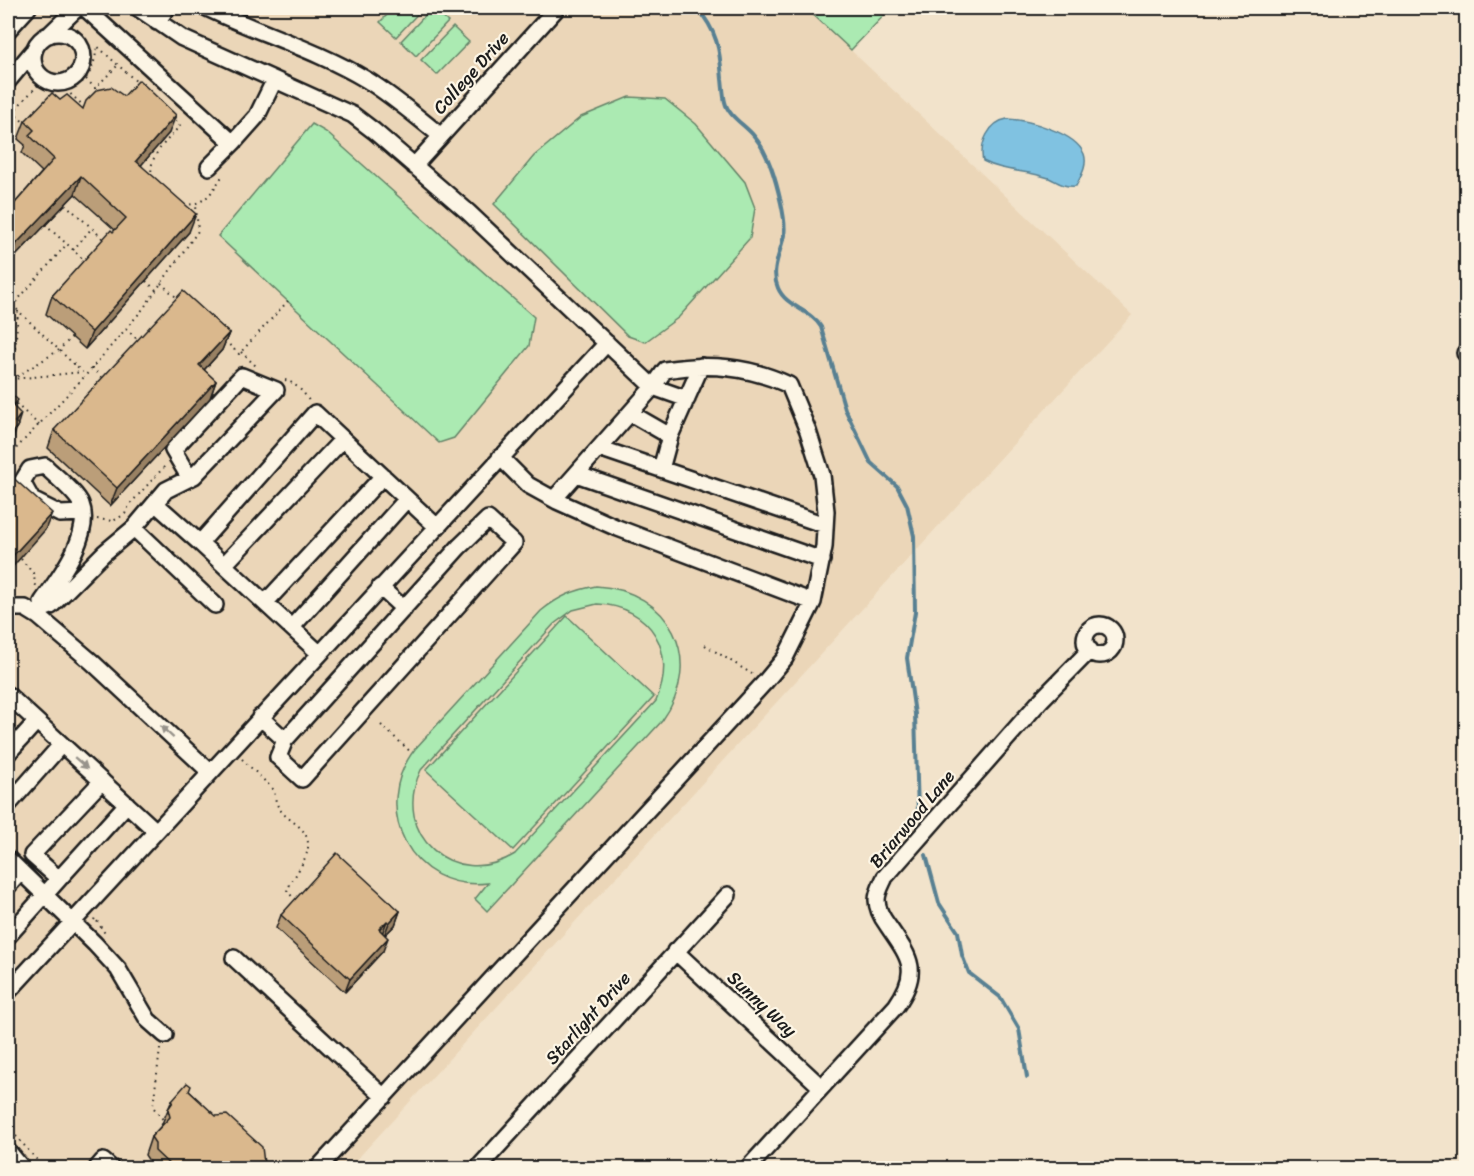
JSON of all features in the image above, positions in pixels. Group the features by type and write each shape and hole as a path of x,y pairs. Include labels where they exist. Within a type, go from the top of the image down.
{"street":[{"path":"8,30 28,8"},
{"path":"8,81 34,50 77,8"},
{"path":"85,8 233,143"},
{"path":"138,8 182,38 353,115 468,212 653,387 687,399"},
{"path":"157,22 167,8"},
{"path":"207,8 335,63 368,80 441,136"},
{"name":"College Drive","path":"414,166 557,8"},
{"path":"34,50 34,64 41,76 47,80 54,83 68,81 79,72 83,59 80,45 69,36 55,33 49,35"},
{"path":"209,167 257,116 274,81"},
{"path":"11,998 78,926 156,831 607,343"},
{"path":"318,1168 765,682 785,658 813,602 822,560 826,511 822,475 808,431 789,385 765,374 746,369 693,365 665,370 653,387 554,499"},
{"path":"661,469 670,436 701,366"},
{"path":"41,613 134,528 166,490 194,476 276,390 242,376 173,450 189,477"},
{"path":"200,543 315,413 436,526"},
{"path":"630,413 670,436"},
{"path":"224,565 343,439"},
{"path":"599,448 825,525"},
{"path":"500,457 528,484 554,499 626,531 813,602"},
{"path":"576,474 822,560"},
{"path":"265,603 383,476"},
{"path":"292,627 407,499"},
{"path":"156,504 320,654"},
{"path":"41,613 42,602 75,549 83,516"},
{"path":"488,519 514,543 303,779 278,757 285,740 459,547 488,519"},
{"path":"134,528 215,605"},
{"path":"380,587 405,609"},
{"path":"8,610 25,608 41,613 210,772"},
{"name":"Briarwood Lane","path":"748,1168 905,994 911,977 908,955 880,916 877,900 885,877 1041,700 1090,651"},
{"path":"8,695 156,831"},
{"path":"260,717 285,740"},
{"path":"8,753 36,722"},
{"path":"8,805 61,745"},
{"path":"59,879 33,855 102,781"},
{"path":"8,936 127,804"},
{"path":"8,859 78,926 118,969 148,1020 164,1034"},
{"path":"8,886 21,872"},
{"name":"Starlight Drive","path":"478,1168 728,895"},
{"name":"Sunny Way","path":"675,951 821,1087"},
{"path":"234,958 384,1097"},
{"path":"8,1150 22,1168"},
{"path":"97,1168 103,1161 111,1168"}],"path":[{"path":"8,117 38,85 52,90 70,90 92,72 97,46 139,84"},
{"path":"66,90 85,108 95,104 95,88 118,65"},
{"path":"85,78 95,88"},
{"path":"12,112 29,127"},
{"path":"153,181 151,163 157,151 180,124 169,113"},
{"path":"175,206 196,205 209,197 223,175"},
{"path":"65,204 110,246"},
{"path":"8,457 86,375 156,290 198,231 196,205"},
{"path":"45,225 89,265"},
{"path":"73,250 92,228"},
{"path":"8,311 67,244"},
{"path":"146,281 156,290"},
{"path":"161,283 186,306"},
{"path":"8,301 86,375"},
{"path":"219,336 240,354 288,301"},
{"path":"13,379 18,311"},
{"path":"126,329 143,344"},
{"path":"8,384 59,350 72,338"},
{"path":"92,368 108,383"},
{"path":"13,379 82,372"},
{"path":"15,404 39,424"},
{"path":"83,516 113,521 125,514 130,504 176,454"},
{"path":"21,559 33,573 35,592"},
{"path":"705,645 765,682"},
{"path":"381,725 412,753"},
{"path":"242,759 274,790 280,810 299,825 308,839 308,850 287,890 294,899"},
{"path":"78,926 95,918 110,939"},
{"path":"8,1013 11,998"},
{"path":"164,1034 153,1107 165,1122"},
{"path":"8,1127 44,1168"}],"shaded area":[{"path":"8,8 806,8 1132,315 349,1168 8,1168"}],"green space":[{"path":"394,8 423,8 396,37 380,22"},
{"path":"432,8 448,22 416,56 401,41"},
{"path":"806,8 891,8 851,50"},
{"path":"453,27 469,42 437,75 421,60"},
{"path":"629,97 665,99 696,124 745,182 755,208 750,238 679,317 645,342 628,336 494,204 534,156 581,117"},
{"path":"312,124 326,132 534,317 529,346 454,438 439,443 218,236"},
{"path":"596,586 622,590 644,600 661,614 673,632 680,653 681,675 675,698 662,721 487,911 475,899 488,883 461,883 438,875 419,861 405,842 398,820 396,796 402,772 415,749 541,611 573,592","holes":["597,604 616,607 632,613 645,623 655,635 661,649 664,665 662,683 656,701 515,854 492,864 470,865 450,861 434,850 421,834 414,815 414,794 421,770 554,624 573,610"]},
{"path":"567,616 654,697 513,850 426,770"}],"water":[{"path":"1007,119 1050,129 1071,139 1079,146 1084,154 1085,162 1076,186 1065,185 1041,175 999,167 983,161 984,141 990,129"}],"building":[{"path":"139,80 176,115 136,161 196,214 92,332 52,296 111,230 113,232 126,218 81,176 17,243 8,235 8,211 54,159 29,135 34,130 25,121 52,93 60,100 67,95 83,109 86,101 97,90 111,87 124,96"},
{"path":"183,291 229,333 199,365 216,381 117,488 54,430"},
{"path":"8,391 18,400 13,406 21,414 15,422 18,425 8,438"},
{"path":"9,474 52,513 8,561 8,476"},
{"path":"337,853 400,911 389,923 387,921 379,929 388,938 350,979 281,915"},
{"path":"187,1083 191,1086 189,1091 216,1116 227,1115 262,1147 264,1163 259,1168 173,1168 155,1151 155,1143 151,1137 170,1117 168,1109 172,1100"}],"waterway":[{"path":"697,8 704,16 716,41 727,107 759,143 774,177 785,227 775,275 778,288 787,300 811,316 821,327 845,409 871,463 897,486 907,505 914,536 915,612 907,658 915,714 918,812"},
{"path":"926,855 939,903 958,932 962,955 969,973 1000,997 1019,1029 1027,1077"}]}
